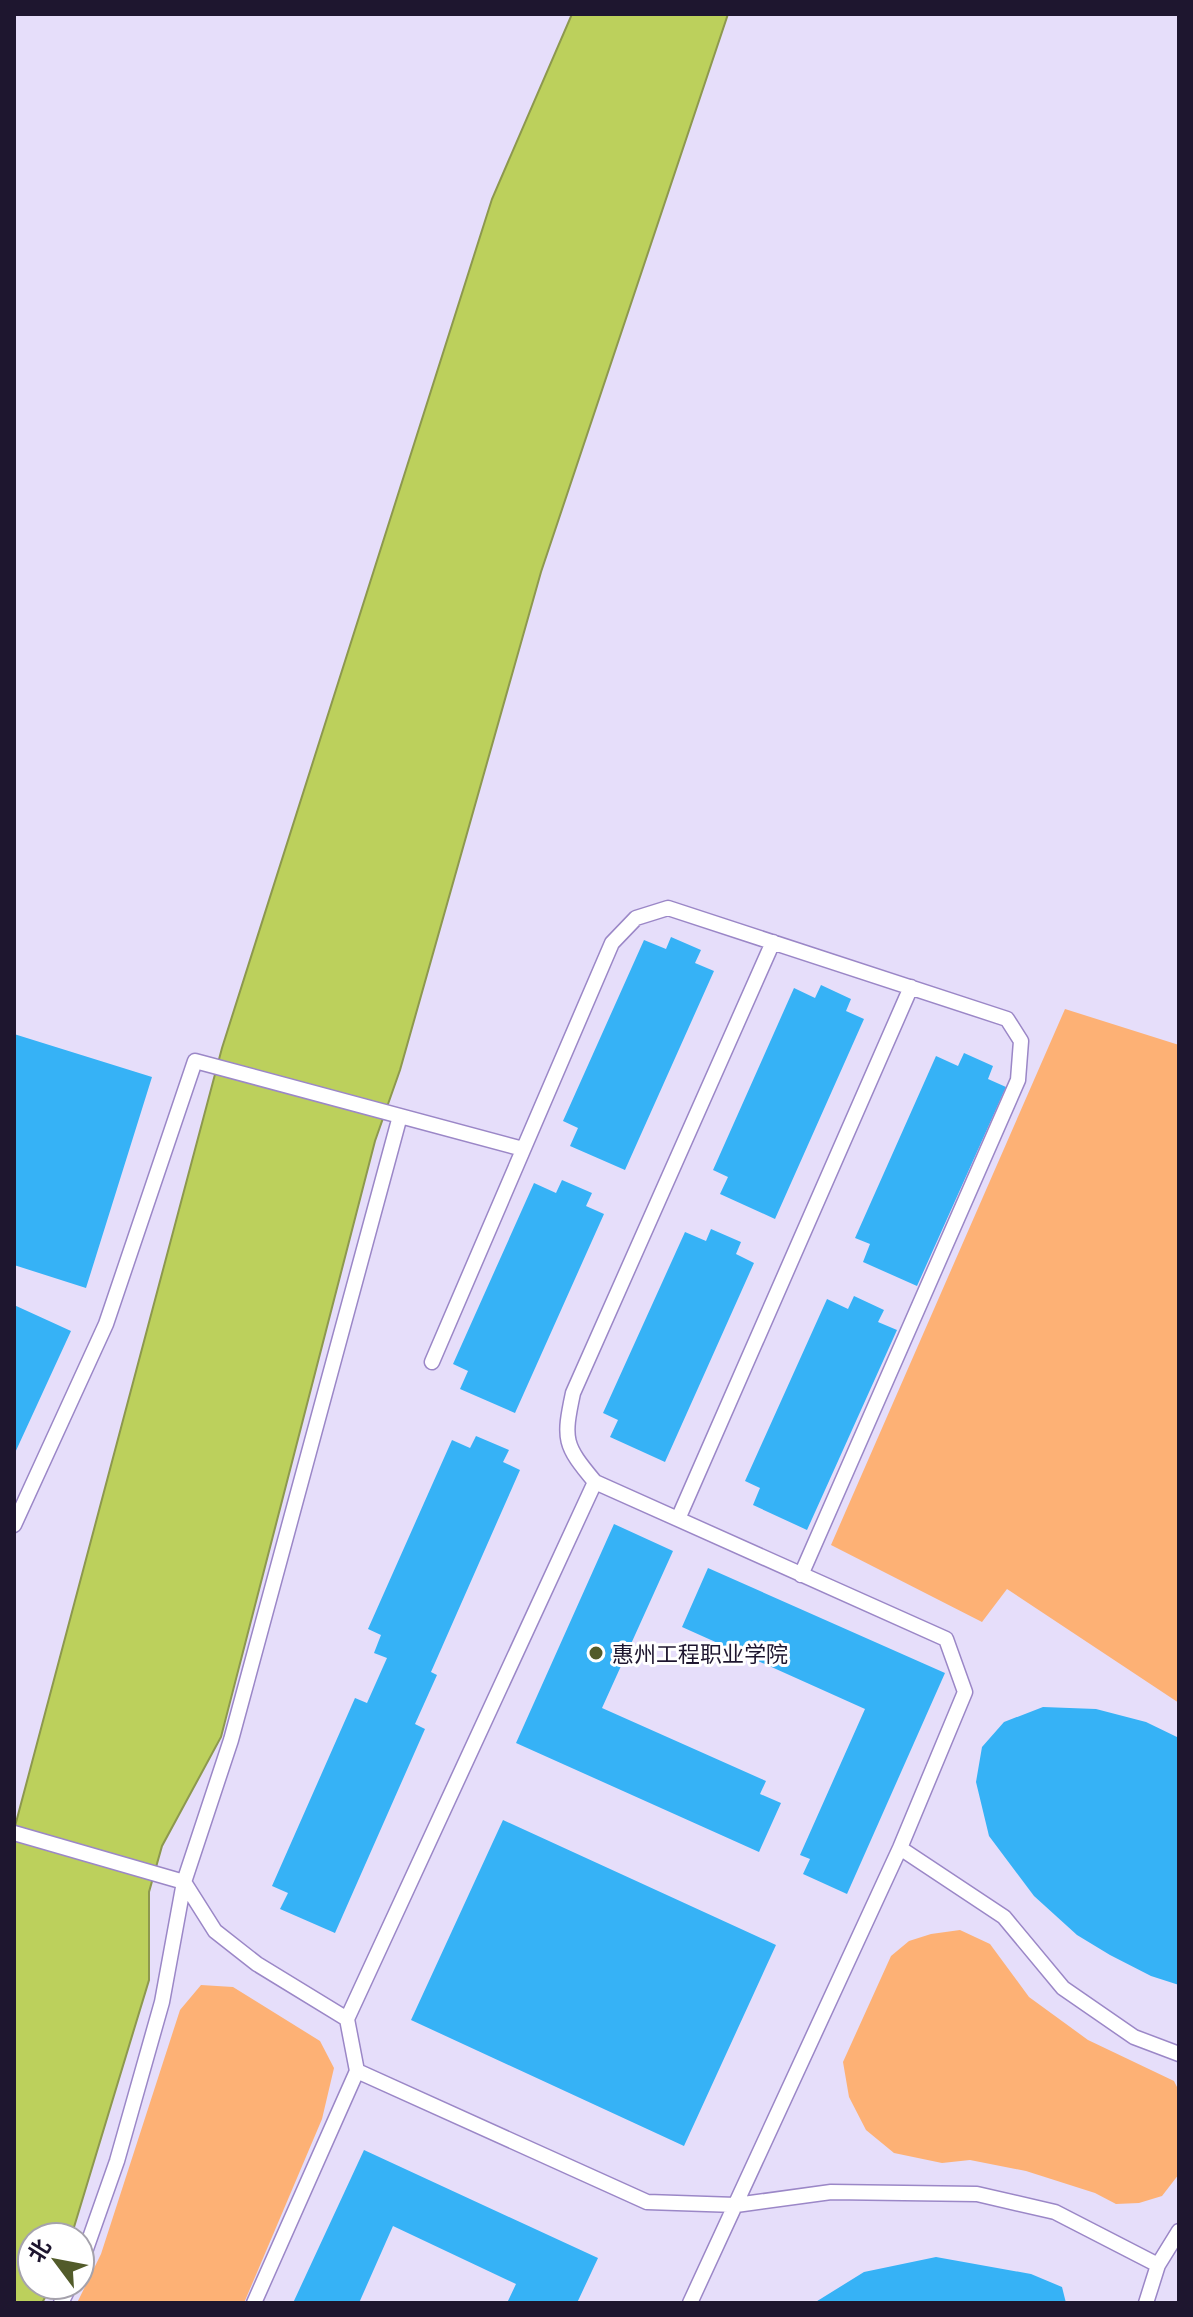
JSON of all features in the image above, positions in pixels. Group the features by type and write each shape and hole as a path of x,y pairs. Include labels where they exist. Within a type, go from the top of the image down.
{"lane":[{"path":"432,1362 612,943 636,918 668,908 1007,1019 1021,1041 1018,1080 801,1575"},
{"path":"690,2303 900,1848 965,1692 946,1639 595,1482 570,1453 566,1424 573,1393 773,942"},
{"path":"678,1519 911,987"},
{"path":"14,1525 106,1324 195,1061 523,1149"},
{"path":"96,2221 117,2161 162,2002 184,1882 231,1740 400,1116"},
{"path":"254,2303 357,2071 347,2019 595,1482"},
{"path":"14,1833 184,1882 215,1931 257,1964 347,2019"},
{"path":"900,1848 1004,1917 1063,1988 1134,2037 1179,2054"},
{"path":"357,2071 647,2202 736,2205 831,2192 977,2194 1055,2212 1158,2265"},
{"path":"1146,2303 1158,2265 1179,2231"}],"shaded area":[{"path":"572,14 728,14 541,572 400,1070 375,1141 221,1737 162,1846 149,1892 149,1980 76,2221 16,2221 16,2301 43,2301 14,2303 14,1830 222,1048 492,199"},
{"path":"1065,1009 1179,1045 1179,1703 1007,1589 982,1622 831,1545"},
{"path":"960,1930 990,1944 1029,1997 1088,2040 1174,2081 1179,2091 1179,2174 1162,2196 1139,2203 1116,2204 1095,2193 1026,2171 970,2160 942,2163 894,2153 866,2130 849,2097 843,2062 891,1956 909,1941"},
{"path":"201,1985 233,1987 320,2041 334,2068 322,2119 244,2303 77,2303 96,2301 96,2264 180,2010"}],"building":[{"path":"671,937 701,950 695,963 714,971 625,1170 570,1146 578,1128 563,1121 644,940 666,949"},
{"path":"821,985 851,999 846,1011 864,1019 775,1219 720,1194 728,1177 713,1170 794,988 815,998"},
{"path":"14,1034 152,1077 86,1288 14,1265"},
{"path":"964,1053 993,1066 988,1079 1006,1087 917,1286 863,1262 870,1244 855,1238 936,1056 958,1066"},
{"path":"562,1180 592,1193 586,1206 604,1214 515,1413 460,1389 468,1371 453,1364 534,1183 556,1193"},
{"path":"711,1229 741,1242 736,1254 754,1263 665,1462 610,1437 618,1420 603,1413 685,1232 706,1241"},
{"path":"854,1296 884,1310 878,1322 897,1330 807,1530 753,1505 760,1488 745,1481 827,1299 848,1309"},
{"path":"14,1305 71,1331 14,1455"},
{"path":"476,1436 509,1450 503,1462 520,1470 431,1672 437,1675 415,1724 425,1729 335,1933 280,1909 288,1893 272,1886 355,1698 367,1703 387,1658 374,1653 381,1635 368,1629 452,1440 470,1448"},
{"path":"614,1524 673,1551 602,1708 766,1781 760,1794 781,1803 759,1852 516,1743"},
{"path":"708,1568 945,1673 847,1894 803,1874 810,1859 800,1855 865,1709 682,1627"},
{"path":"1043,1707 1096,1709 1146,1722 1179,1738 1179,1985 1151,1976 1077,1935 1034,1896 989,1836 976,1782 982,1747 1004,1722"},
{"path":"503,1820 776,1945 684,2146 411,2020"},
{"path":"364,2150 598,2258 577,2303 507,2303 516,2284 393,2226 359,2303 293,2303"},
{"path":"936,2257 1031,2274 1062,2287 1066,2303 814,2303 864,2272"}],"place":[{"name":"惠州工程职业学院","path":"596,1653"}]}
